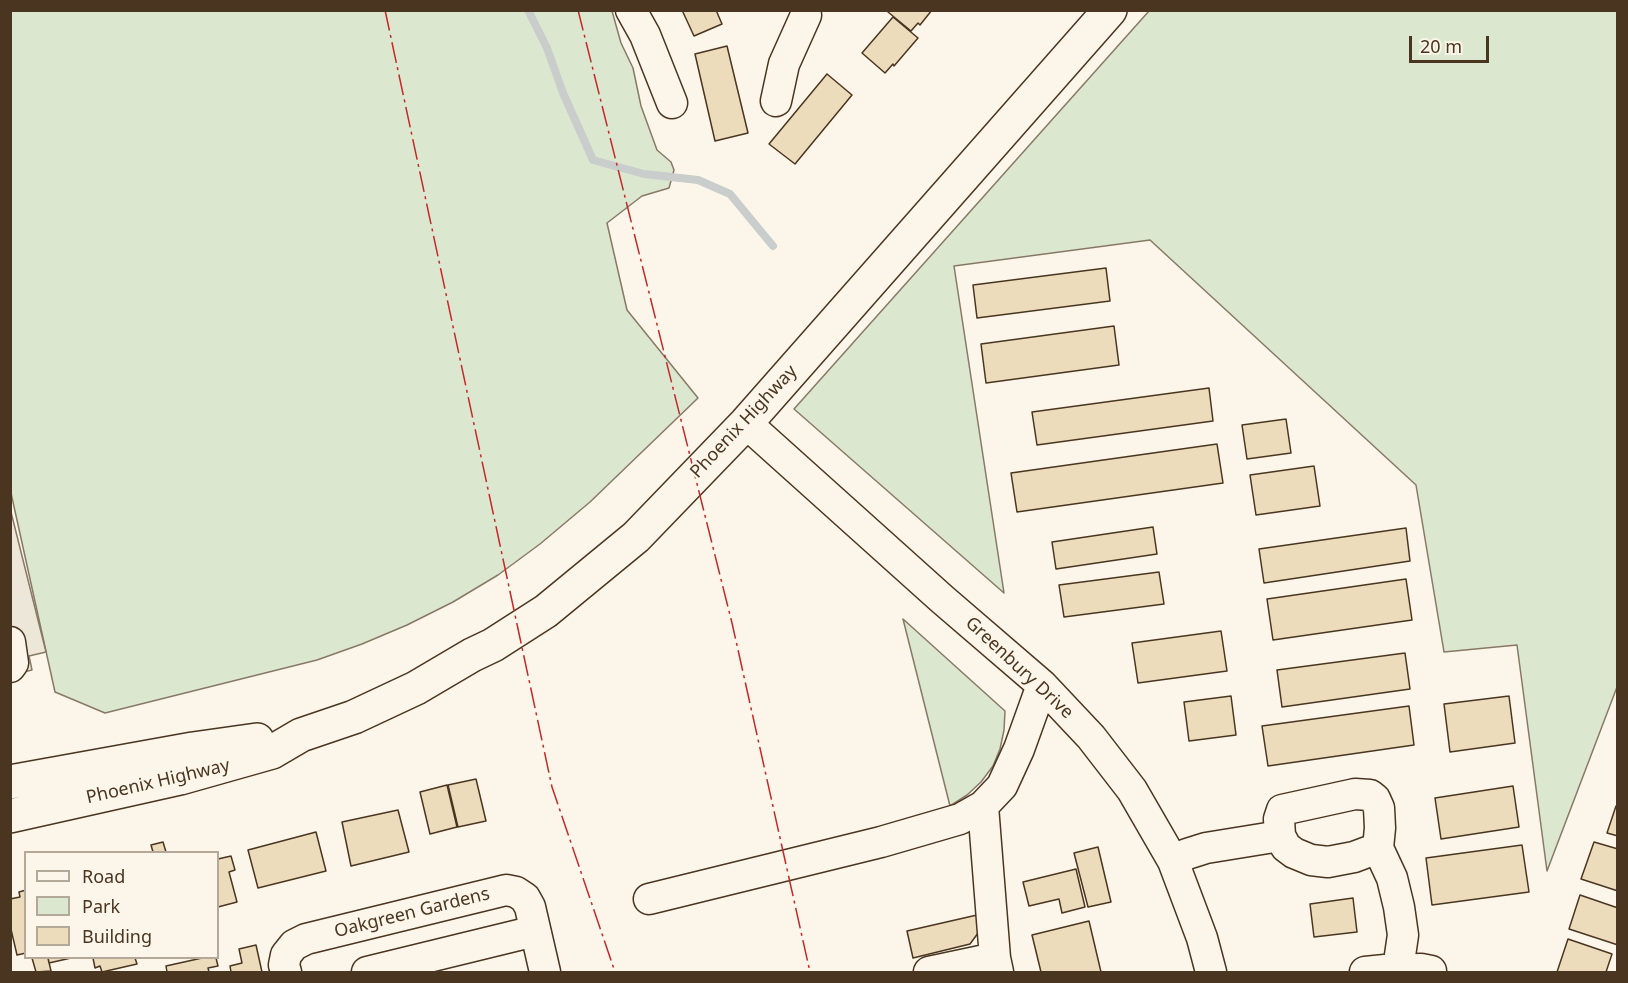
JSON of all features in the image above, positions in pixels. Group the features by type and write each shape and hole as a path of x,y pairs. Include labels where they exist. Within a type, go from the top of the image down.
{"main road":[{"name":"Phoenix Highway","path":"10,782 193,749 301,735 354,717 416,688 493,645 546,611 636,537 746,423 1110,10"},
{"name":"Phoenix Highway","path":"10,816 229,765 272,752 301,735"}],"street":[{"path":"631,10 645,35 672,103"},
{"path":"776,100 784,64 806,12"},
{"name":"Greenbury Drive","path":"746,423 942,599 1042,685 1091,737 1132,790 1173,861 1203,938 1211,972"},
{"path":"10,642 13,663 10,667"},
{"path":"649,899 881,842 960,819 983,806 1002,786 1019,748 1042,685"},
{"path":"1378,848 1354,857 1328,862 1311,860 1286,847 1280,836 1278,819 1282,810 1363,794 1375,799 1380,828 1378,848 1392,878 1403,935 1398,969"},
{"path":"929,972 997,965 983,806"},
{"path":"1173,861 1206,849 1280,836"},
{"name":"Oakgreen Gardens","path":"286,972 284,965 286,955 294,945 306,939 506,890 516,892 525,898 530,908 545,972"},
{"path":"367,972 535,931"},
{"path":"1365,972 1398,969 1421,969 1431,970 1431,972"}],"green space":[{"path":"10,11 612,11 621,43 633,68 641,106 657,150 671,162 674,170 669,188 642,196 607,223 627,310 698,398 590,502 540,544 498,575 453,602 407,625 317,660 105,713 55,692 11,493"},
{"path":"1149,11 1617,11 1617,687 1547,871 1517,645 1444,652 1416,485 1150,240 954,266 1004,593 794,409"},
{"path":"903,619 1005,711 1000,749 993,766 981,782 950,806"}],"shaded area":[{"path":"10,508 46,652 29,656 32,670 11,675"}],"building":[{"path":"682,10 716,10 722,24 694,36"},
{"path":"890,10 932,10 920,25 918,23 911,31 888,12"},
{"path":"893,17 918,38 885,73 862,53"},
{"path":"727,46 748,133 715,141 695,54"},
{"path":"827,74 852,95 795,164 769,144"},
{"path":"1106,268 1110,301 977,318 973,285"},
{"path":"1114,326 1119,365 986,383 981,344"},
{"path":"1209,388 1213,421 1037,445 1032,412"},
{"path":"1286,419 1291,453 1247,459 1242,425"},
{"path":"1217,444 1223,483 1017,512 1011,473"},
{"path":"1314,466 1320,506 1256,515 1250,475"},
{"path":"1153,527 1157,554 1056,569 1052,542"},
{"path":"1406,528 1410,561 1264,583 1259,549"},
{"path":"1159,572 1164,604 1064,617 1059,585"},
{"path":"1406,579 1412,620 1273,640 1267,599"},
{"path":"1221,631 1227,671 1138,683 1132,643"},
{"path":"1405,653 1410,689 1282,707 1277,670"},
{"path":"1231,696 1236,735 1189,741 1184,702"},
{"path":"1509,696 1515,743 1450,752 1444,704"},
{"path":"1409,706 1414,745 1268,766 1262,726"},
{"path":"476,779 486,821 458,827 448,785"},
{"path":"447,785 457,827 430,834 420,792"},
{"path":"1513,786 1519,827 1441,839 1435,798"},
{"path":"1616,806 1618,807 1618,836 1607,833"},
{"path":"398,810 409,852 351,866 342,822"},
{"path":"316,832 326,871 258,888 248,850"},
{"path":"163,842 166,851 153,851 151,845"},
{"path":"1594,842 1618,849 1618,891 1581,879"},
{"path":"1522,845 1529,892 1432,905 1426,858"},
{"path":"1098,847 1111,902 1088,907 1074,853"},
{"path":"231,856 235,870 229,872 237,902 219,907 219,859"},
{"path":"1076,869 1085,907 1062,913 1059,899 1029,906 1023,882"},
{"path":"24,891 24,953 17,955 10,925 10,899 20,897 19,892"},
{"path":"1580,895 1618,908 1618,945 1569,929"},
{"path":"1353,898 1357,932 1314,937 1310,904"},
{"path":"977,915 981,929 970,944 913,958 907,931"},
{"path":"1089,921 1101,972 1041,972 1032,935"},
{"path":"1568,939 1612,954 1606,972 1557,972"},
{"path":"256,945 262,972 231,972 230,966 242,963 239,949"},
{"path":"32,959 48,959 51,971 36,972"},
{"path":"48,959 67,959 49,963"},
{"path":"93,959 135,959 137,964 102,972 100,966 95,968"},
{"path":"198,959 216,959 218,966 208,968 209,972 167,972 166,966"}],"waterway":[{"path":"528,10 547,48 563,93 593,160 644,174 698,180 730,194 773,246"}],"power":[{"path":"385,10 552,787 615,972"},
{"path":"578,10 732,623 810,972"}]}
